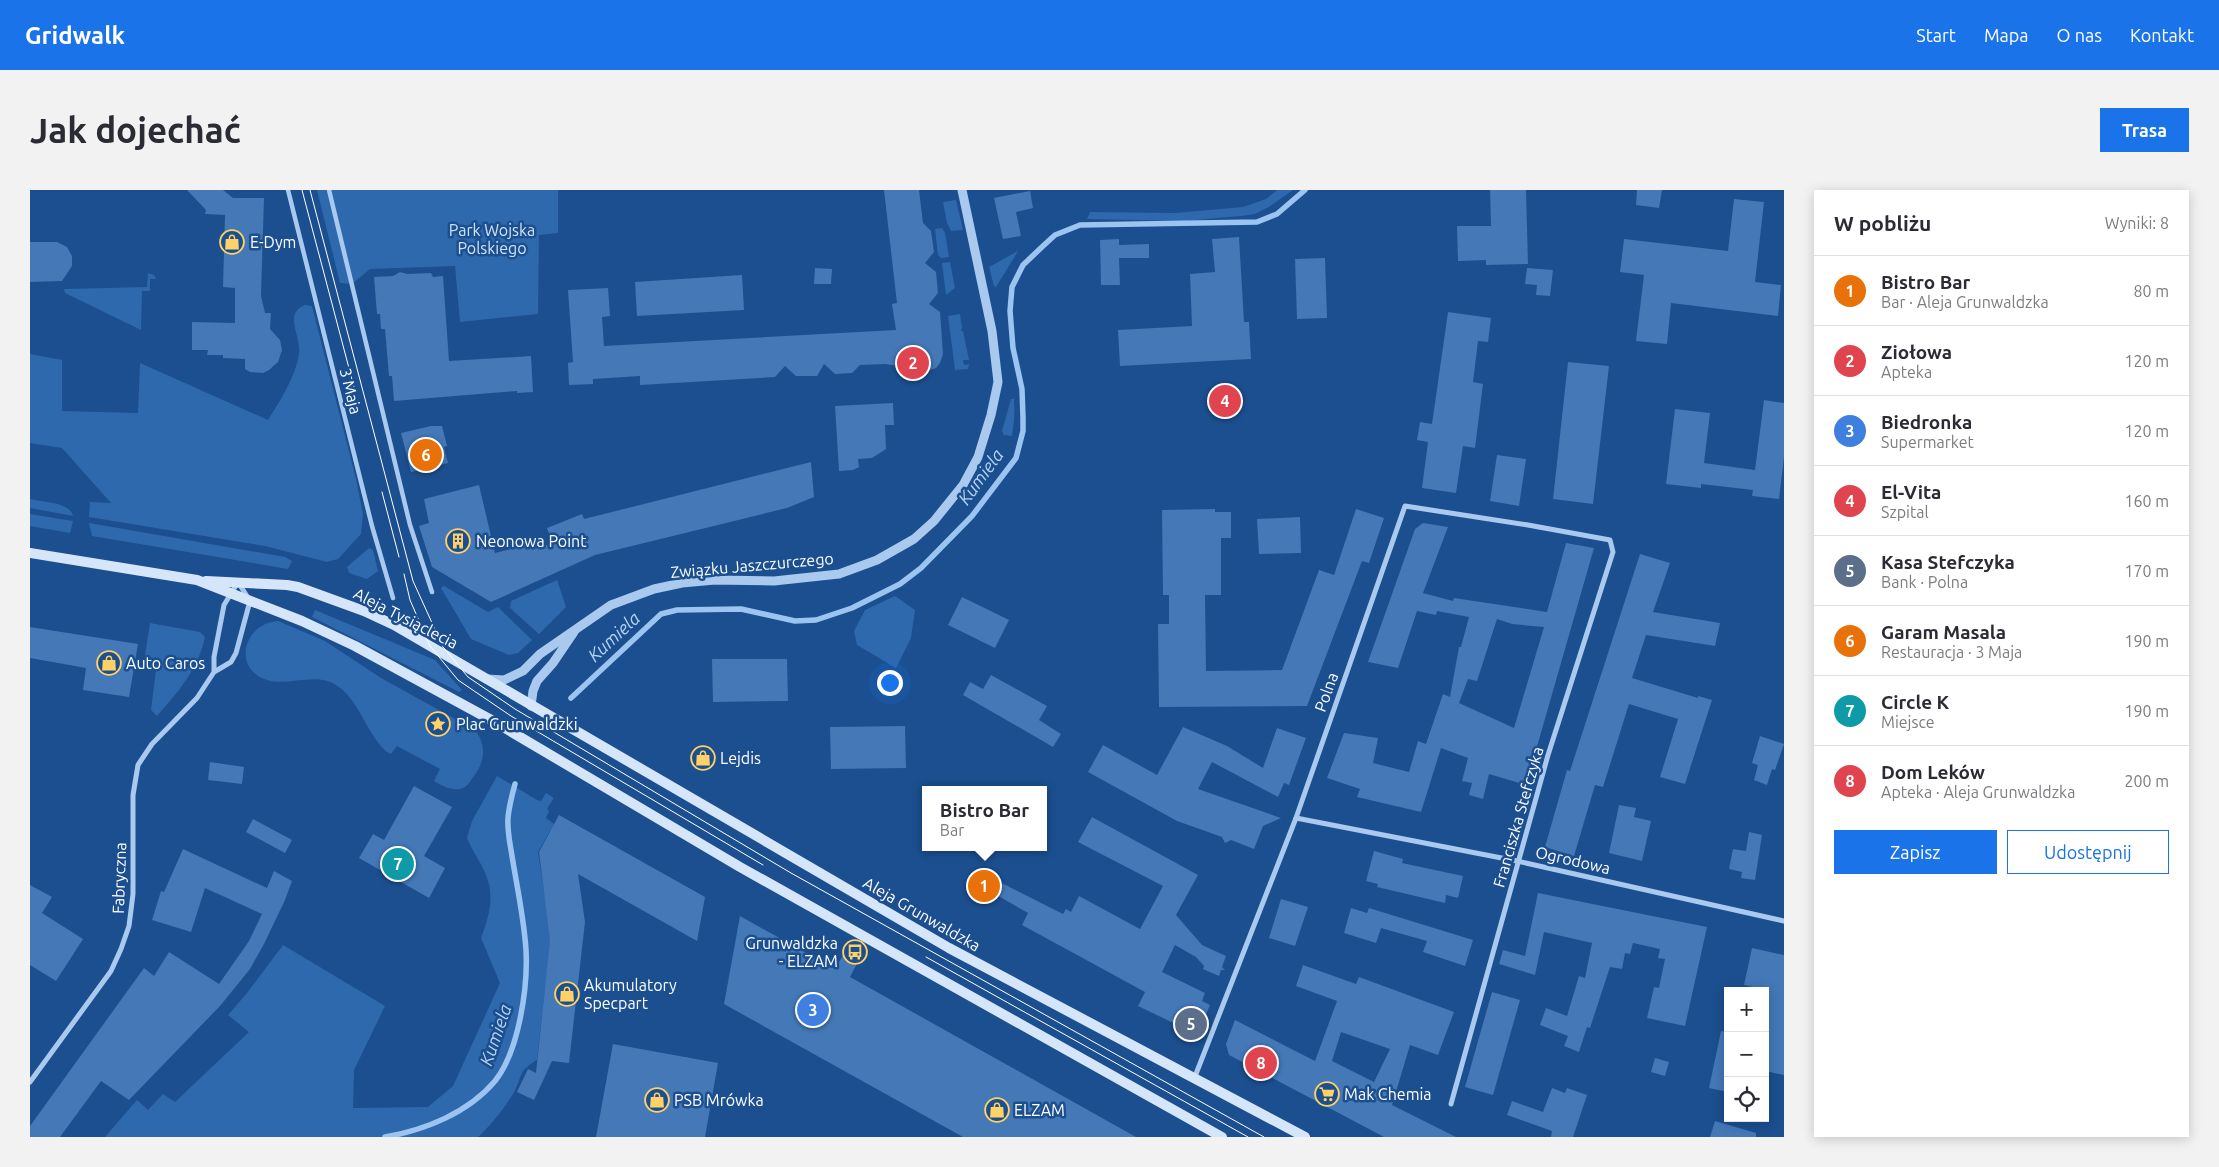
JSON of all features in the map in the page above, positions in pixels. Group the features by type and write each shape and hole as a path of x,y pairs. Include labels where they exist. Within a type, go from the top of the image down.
{"main road":[{"name":"Aleja Tysiąclecia","path":"30,553 198,580 287,585 357,608 394,625 531,706"},
{"name":"Aleja Tysiąclecia","path":"198,580 302,621 355,646 493,721 740,867 1222,1137"},
{"name":"Aleja Grunwaldzka","path":"531,706 949,948 1304,1137"}],"street":[{"name":"3 Maja","path":"288,190 372,526 393,598"},
{"name":"3 Maja","path":"329,190 410,526 432,592"},
{"name":"Związku Jaszczurczego","path":"487,679 504,680 523,671 540,654 577,627 611,606 654,589 682,583 715,580 774,581 839,574 878,560 914,539 934,521 963,485 978,457 991,415 998,382 992,331 962,190"},
{"name":"Polna","path":"1194,1080 1296,818 1405,506 1610,540"},
{"name":"Franciszka Stefczyka","path":"1451,1104 1548,755 1612,558 1610,540"},
{"name":"Fabryczna","path":"214,672 214,657 224,604 238,582"},
{"path":"238,582 250,601"},
{"name":"Fabryczna","path":"30,1082 110,971 121,949 129,926 133,894 133,795 138,765 152,744 197,698 214,672 231,662 236,653 250,601"},
{"name":"Związku Jaszczurczego","path":"531,706 533,691 537,681 553,663 577,627"},
{"name":"Ogrodowa","path":"1296,818 1518,861 1784,921"}],"green space":[{"name":"Park Wojska Polskiego","path":"317,190 558,190 558,233 539,235 538,314 460,322 455,266 370,269 352,284 340,283"},
{"path":"1277,190 1293,190 1269,207 1255,214 1184,221 1087,219 1090,212 1175,213 1243,207 1266,199"},
{"path":"956,200 963,230 951,231 947,223 943,202"},
{"path":"942,228 945,233 949,257 941,258 938,255 935,229"},
{"path":"1018,251 996,287 994,286 989,267"},
{"path":"950,262 955,288 946,295 942,263"},
{"path":"148,273 154,275 156,279 150,279 150,291 142,291 141,330 65,293 64,289 147,287"},
{"path":"305,305 312,306 356,479 363,514 361,534 338,559 327,562 265,546 89,517 90,502 111,503 62,448 30,443 30,354 62,360 62,411 138,413 140,363 268,420 287,388 298,361 299,346 294,319 295,313"},
{"path":"960,314 961,331 963,331 969,360 963,360 964,365 969,364 968,369 955,370 948,316"},
{"path":"1011,399 1014,399 1012,436 1004,435 1002,431"},
{"path":"992,466 996,469 968,502 988,467"},
{"path":"30,499 61,505 71,511 73,516 30,508"},
{"path":"30,514 73,521 70,533 30,526"},
{"path":"89,523 285,557 292,561 288,569 92,536"},
{"path":"369,548 373,550 378,571 367,579 349,573 347,567"},
{"path":"557,580 566,607 539,634 510,608 511,601"},
{"path":"444,586 488,612 498,607 532,640 518,653 509,655 471,639 441,588"},
{"path":"895,596 915,610 911,638 896,668 857,645 854,631 865,610"},
{"path":"315,610 435,660 462,690 459,692 312,617"},
{"path":"278,621 325,641 381,678 475,730 479,736 483,753 478,770 468,784 459,789 444,786 434,781 440,769 397,746 391,754 387,752 380,745 351,699 336,685 319,679 273,681 264,679 254,673 248,665 246,655 251,637 257,629"},
{"path":"150,623 200,632 205,637 198,660 186,680 157,716 151,710 156,670 143,668"},
{"path":"497,776 537,800 541,801 546,793 554,798 547,809 549,811 546,818 554,824 538,852 551,936 537,1060 523,1071 509,1100 478,1137 105,1137 137,1100 148,1110 163,1094 175,1102 249,1032 228,1015 283,945 385,1006 354,1070 353,1108 428,1107 453,1086 500,983 481,938 489,910 490,888 484,870 467,838 472,821"}],"building":[{"path":"187,190 223,190 233,198 264,198 261,296 265,313 271,313 270,329 280,340 282,350 278,362 263,373 250,372 245,369 245,359 223,358 223,355 207,355 208,350 192,350 192,322 235,323 235,288 223,287 225,215 205,214 206,210"},
{"path":"884,190 919,190 923,223 931,231 934,252 925,263 936,272 938,293 929,304 940,312 943,354 936,368 927,371 903,372 898,366 885,364 860,365 852,373 835,374 824,364 817,376 796,376 785,366 775,377 640,385 640,376 593,379 593,384 569,385 568,363 573,362 568,290 608,288 610,316 602,317 604,346 896,330 892,304 897,303"},
{"path":"1490,190 1526,190 1528,264 1486,265 1486,260 1458,261 1457,226 1491,226"},
{"path":"1637,190 1662,190 1659,208 1636,205"},
{"path":"1030,191 1033,208 1016,212 1021,236 1003,239 994,198"},
{"path":"1734,199 1764,202 1755,282 1781,285 1778,316 1671,303 1667,344 1636,341 1644,275 1620,272 1624,239 1728,251"},
{"path":"1239,237 1244,322 1249,322 1251,359 1120,366 1118,330 1192,326 1190,274 1215,272 1212,239"},
{"path":"1119,239 1119,245 1149,244 1149,258 1119,258 1120,285 1101,285 1100,240"},
{"path":"30,242 57,242 67,247 72,256 72,266 62,281 30,282"},
{"path":"1325,258 1327,318 1297,319 1295,259"},
{"path":"815,268 832,269 831,284 814,284"},
{"path":"1527,268 1553,270 1550,296 1536,295 1537,285 1525,284"},
{"path":"400,272 407,274 431,273 433,277 443,276 449,361 531,356 533,392 517,393 517,391 394,401 392,376 389,376 385,329 381,329 380,314 377,314 374,277 393,276"},
{"path":"742,275 744,310 637,316 635,282"},
{"path":"1448,312 1491,318 1488,342 1478,341 1473,382 1483,384 1475,448 1463,446 1456,493 1422,488 1428,442 1417,440 1420,422 1432,424"},
{"path":"1568,362 1609,366 1593,504 1553,499"},
{"path":"1764,400 1784,403 1784,457 1779,499 1752,496 1753,490 1701,484 1701,488 1666,484 1675,409 1710,413 1704,463 1755,470"},
{"path":"893,403 894,425 885,425 886,449 872,458 858,459 859,467 853,470 839,471 835,406"},
{"path":"431,426 442,426 447,446 444,447 448,463 411,472 401,433"},
{"path":"1497,455 1526,459 1519,506 1490,501"},
{"path":"811,462 814,497 787,508 595,555 491,602 432,567 419,526 429,523 424,499 479,485 495,553 526,545 553,545 547,528 582,514 584,519"},
{"path":"1215,509 1215,512 1231,512 1231,538 1221,538 1221,595 1205,595 1206,671 1282,670 1319,570 1334,575 1356,509 1384,518 1369,563 1362,561 1307,706 1159,707 1158,624 1169,624 1169,595 1163,595 1162,510"},
{"path":"1300,517 1301,553 1259,554 1257,519"},
{"path":"1423,523 1448,527 1423,593 1453,601 1454,598 1547,612 1566,543 1594,548 1526,785 1489,774 1483,799 1469,795 1472,783 1462,781 1468,758 1441,748 1421,812 1357,797 1360,789 1327,778 1344,733 1378,738 1373,763 1409,772 1418,741 1426,744 1443,694 1450,697 1459,647 1461,647 1469,617 1437,611 1436,615 1417,611 1398,668 1368,662 1415,529","holes":["1497,619 1512,624 1544,627 1514,728 1459,703 1468,679 1477,681"]},
{"path":"1640,554 1670,563 1653,612 1720,623 1715,646 1646,635 1632,678 1698,698 1698,696 1712,700 1685,784 1660,777 1678,719 1629,704 1603,787 1595,785 1574,856 1545,847 1567,770 1570,771"},
{"path":"962,597 1009,620 995,648 948,625"},
{"path":"30,627 138,644 129,697 83,690 86,668 30,658"},
{"path":"712,659 787,659 788,701 713,702"},
{"path":"991,675 1047,706 1039,720 1061,734 1053,747 963,695 970,682 983,689"},
{"path":"905,726 906,768 831,769 830,727"},
{"path":"1183,727 1227,746 1263,768 1277,728 1306,738 1289,785 1284,783 1278,797 1212,762 1198,789 1281,818 1263,826 1254,849 1231,840 1225,843 1222,837 1177,821 1088,772 1103,745 1157,775"},
{"path":"1760,736 1784,744 1775,770 1772,769 1767,785 1754,780 1758,765 1752,763"},
{"path":"210,762 244,767 242,784 208,780"},
{"path":"414,786 452,807 424,856 445,868 429,898 359,858 373,834 384,840"},
{"path":"1619,805 1636,808 1634,817 1651,821 1642,861 1609,853"},
{"path":"559,815 705,897 697,941 578,874 585,922 569,1063 552,1061 534,1100 517,1092 528,1069 536,1073 550,940 539,852"},
{"path":"1092,817 1198,875 1176,915 1202,945 1226,956 1222,967 1225,970 1221,970 1219,976 1203,969 1204,966 1196,957 1175,945 1162,972 1205,993 1202,1001 1210,1005 1199,1031 1192,1032 1138,1006 1145,992 1022,925 1028,913 986,889 992,878 1063,914 1066,909 1071,912 1079,896 1140,929 1163,886 1078,842"},
{"path":"253,819 292,840 285,853 246,832"},
{"path":"1749,832 1762,835 1755,880 1741,878 1742,872 1729,869 1733,849 1746,851"},
{"path":"183,849 267,888 274,871 292,881 264,944 250,969 220,1006 129,1100 101,1081 60,1137 30,1137 30,1126 144,968 154,976 169,952 219,984 249,941 262,914 205,888 191,932 152,920 161,891 164,892"},
{"path":"1374,851 1403,859 1402,863 1463,876 1458,898 1446,895 1445,903 1377,887 1378,884 1366,881"},
{"path":"30,885 52,897 42,913 83,939 56,981 30,965"},
{"path":"1538,893 1707,927 1685,1026 1647,1018 1654,987 1659,988 1665,959 1658,958 1660,949 1633,943 1630,954 1625,953 1622,969 1610,967 1590,1028 1587,1027 1579,1052 1564,1046 1568,1036 1540,1025 1546,1008 1567,1016 1579,976 1585,978 1592,943 1544,932 1535,975 1499,964 1503,950 1525,956"},
{"path":"1281,899 1308,907 1295,946 1269,938"},
{"path":"1351,908 1367,913 1369,908 1473,940 1465,966 1423,952 1427,941 1381,928 1376,943 1344,933"},
{"path":"740,916 835,969 849,945 863,952 850,977 1136,1137 963,1137 724,1004"},
{"path":"1752,948 1784,955 1784,1075 1769,1072 1769,987 1744,985"},
{"path":"1303,965 1356,984 1359,977 1454,1012 1438,1055 1410,1045 1392,1105 1456,1137 1384,1137 1229,1055 1226,1044 1235,1020 1315,1061 1337,1001 1296,986","holes":["1341,1032 1390,1049 1374,1082 1332,1061"]},
{"path":"1492,992 1520,1000 1493,1095 1465,1087"},
{"path":"1721,1031 1724,1031 1724,1091 1709,1088"},
{"name":"PSB Mrówka","path":"613,1044 718,1063 705,1137 596,1137"},
{"path":"1655,1058 1669,1062 1665,1076 1651,1072"},
{"path":"1552,1088 1565,1093 1567,1088 1587,1095 1573,1137 1551,1137 1552,1131 1507,1115 1512,1101 1543,1112"},
{"path":"1715,1121 1756,1133 1756,1137 1710,1137"}],"waterway":[{"name":"Kumiela","path":"571,698 661,614 677,610 741,609 795,621 816,620 852,608 900,584 921,568 972,516 1016,458 1023,431 1023,418 1022,389 1013,348 1010,311 1012,287 1023,265 1055,235 1080,225 1257,222 1277,214 1305,190"},
{"name":"Kumiela","path":"385,1137 430,1125 459,1111 495,1081 510,1053 520,1018 526,965 524,926 508,827 509,809 515,784"}],"tram line":[{"path":"302,190 355,391"},
{"path":"310,190 413,581 443,647 468,677 515,709 791,873 1264,1137"},
{"path":"382,492 399,557"},
{"path":"404,574 410,600 430,646 458,680 511,716 763,865"},
{"path":"926,957 1248,1137"}],"place":[{"name":"E-Dym","path":"232,242"},
{"name":"Ziołowa","path":"913,363"},
{"name":"El-Vita","path":"1225,401"},
{"name":"Garam Masala","path":"426,455"},
{"name":"Neonowa Point","path":"458,541"},
{"name":"Auto Caros","path":"109,663"},
{"name":"Plac Grunwaldzki","path":"438,724"},
{"name":"Lejdis","path":"703,758"},
{"name":"Circle K","path":"398,864"},
{"name":"Bistro Bar","path":"984,886"},
{"name":"Grunwaldzka - ELZAM","path":"855,952"},
{"name":"Akumulatory Specpart","path":"567,994"},
{"name":"Biedronka","path":"813,1010"},
{"name":"Kasa Stefczyka","path":"1191,1024"},
{"name":"Dom Leków","path":"1261,1063"},
{"name":"Mak Chemia","path":"1327,1094"},
{"name":"PSB Mrówka","path":"657,1100"},
{"name":"ELZAM","path":"997,1110"}]}
